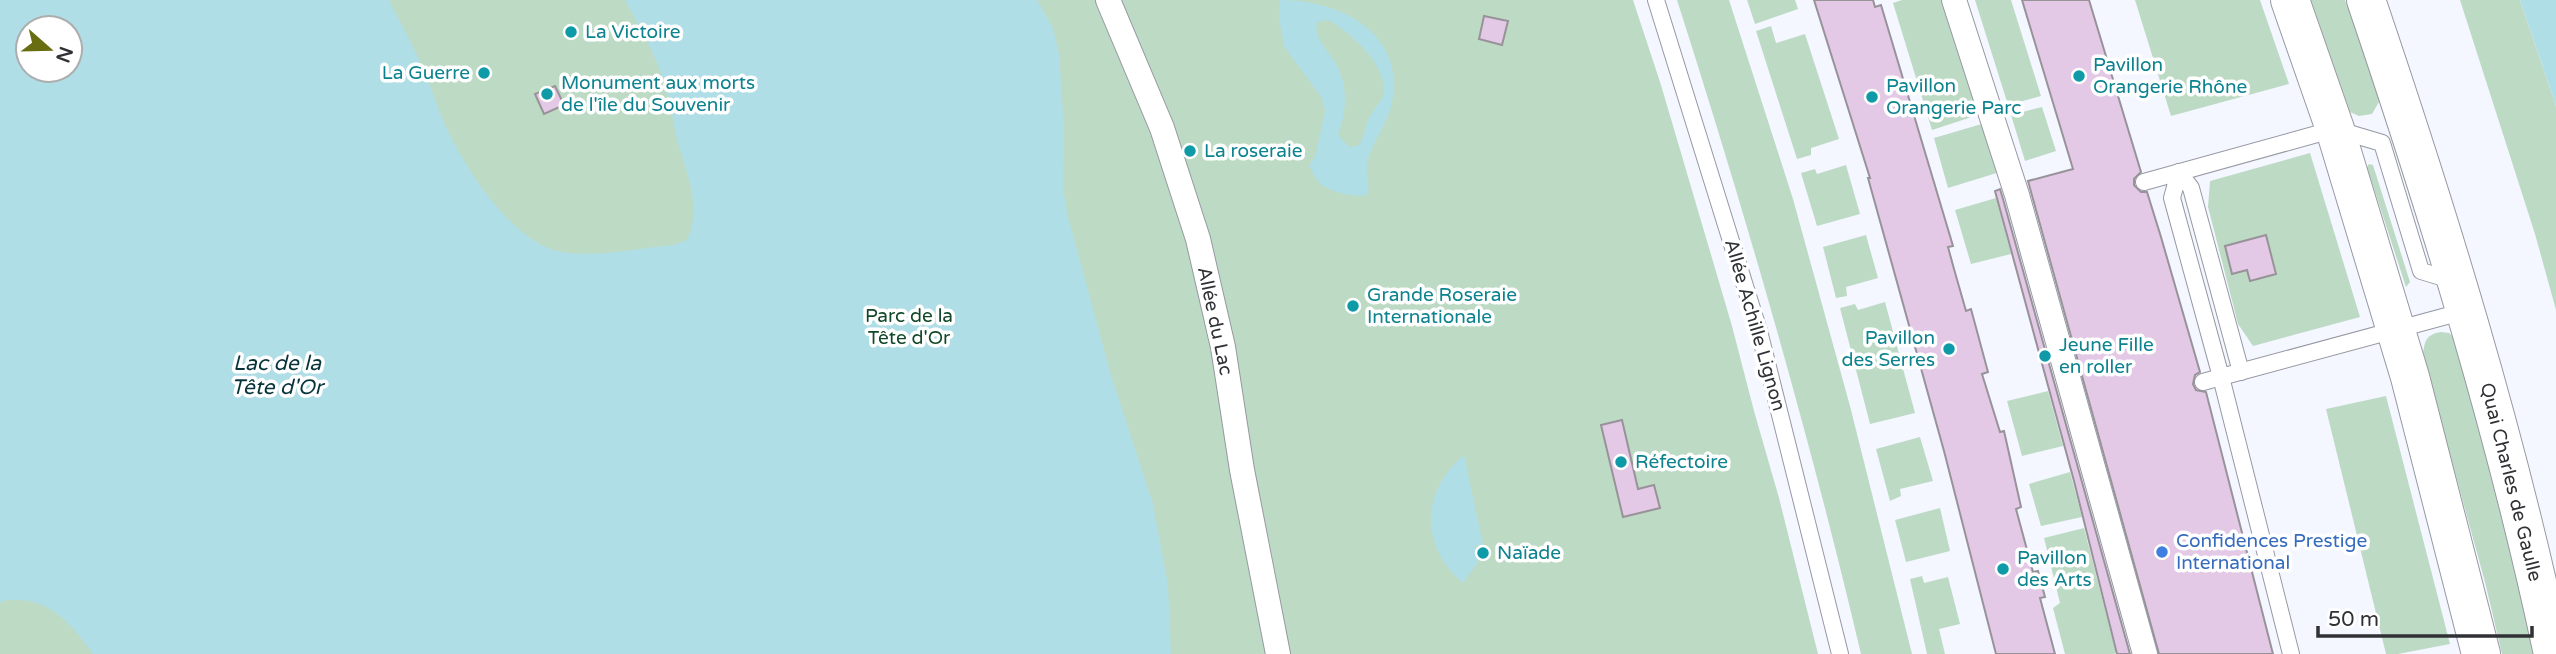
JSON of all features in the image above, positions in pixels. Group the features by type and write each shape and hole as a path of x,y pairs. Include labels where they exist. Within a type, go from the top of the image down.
{"main road":[{"path":"2290,0 2335,129 2410,377 2482,654"},
{"name":"Quai Charles de Gaulle","path":"2366,0 2461,296 2511,477 2553,654"}],"street":[{"name":"Allée du Lac","path":"1108,0 1162,128 1198,239 1223,347 1242,470 1278,654"},
{"path":"1954,0 2017,194 2145,654"}],"lane":[{"name":"Allée Achille Lignon","path":"1656,0 1690,102 1759,331 1840,654"},
{"path":"2144,181 2335,129 2382,143 2421,271 2461,296"},
{"path":"2179,172 2191,188 2241,372"},
{"path":"2179,172 2172,198 2221,377 2291,654"},
{"path":"2203,382 2395,330 2461,296"}],"green space":[{"name":"Parc de la Tête d'Or","path":"0,0 1633,0 1732,326 1818,654 0,654"},
{"path":"1677,0 1729,0 1793,199 1850,406 1912,654 1861,654 1775,325"},
{"path":"1747,0 1795,0 1798,9 1755,24"},
{"path":"1902,0 1947,0 1984,113 1932,130 1893,3"},
{"path":"1975,0 2011,0 2041,96 2008,105"},
{"path":"2135,0 2260,0 2289,84 2171,116"},
{"path":"2311,0 2345,0 2378,93 2379,102 2372,114 2359,116 2350,112"},
{"path":"2460,0 2520,0 2556,106 2556,310 2535,234"},
{"path":"1771,26 1776,43 1805,34 1839,139 1811,148 1811,155 1797,159 1756,31"},
{"path":"2042,107 2056,151 2025,161 2011,115"},
{"path":"1985,123 2000,172 1948,188 1934,138"},
{"path":"2310,153 2360,317 2253,346 2238,324 2208,207 2210,181"},
{"path":"2369,164 2373,165 2410,282 2406,287 2367,167"},
{"path":"1846,165 1860,214 1817,226 1801,173 1815,169 1817,174"},
{"path":"1996,198 2011,254 1971,264 1955,210"},
{"path":"1866,235 1878,278 1846,287 1847,296 1836,298 1823,247"},
{"path":"1885,302 1915,413 1870,424 1840,308 1855,304 1858,310"},
{"path":"2441,332 2449,333 2455,338 2498,492 2534,654 2502,654 2423,356 2427,340"},
{"path":"2048,391 2063,446 2022,456 2007,401"},
{"path":"2386,396 2450,644 2398,654 2386,654 2326,409"},
{"path":"1920,437 1933,481 1900,489 1901,496 1890,501 1876,449"},
{"path":"2070,472 2082,517 2041,526 2029,484"},
{"path":"1940,508 1950,551 1906,562 1895,520"},
{"path":"2084,528 2116,653 2114,654 2065,654 2053,608 2060,603 2044,538"},
{"path":"1922,576 1924,583 1948,577 1960,624 1939,629 1945,654 1927,654 1910,579"}],"water":[{"name":"Lac de la Tête d'Or","path":"0,0 389,0 424,70 444,123 479,184 508,219 540,244 557,251 585,254 674,245 687,240 693,217 692,193 666,88 653,54 625,0 1037,0 1053,28 1059,53 1064,131 1063,187 1067,213 1111,375 1153,504 1168,585 1171,654 93,654 61,616 40,604 8,600 0,603"},
{"path":"1280,0 1324,6 1363,25 1378,39 1389,57 1394,78 1392,103 1367,163 1367,195 1350,195 1326,188 1309,166 1316,154 1325,111 1322,98 1284,46 1279,18","holes":["1328,20 1337,25 1373,60 1383,81 1384,91 1368,120 1361,142 1349,147 1338,135 1345,107 1342,79 1319,38 1316,27 1317,22"]},
{"path":"2520,0 2556,0 2556,106"},
{"path":"1464,455 1483,545 1475,547 1478,562 1463,583 1439,553 1431,519 1439,485"}],"building":[{"path":"1814,0 1873,0 1875,7 1881,5 1953,246 1948,247 1966,311 1971,309 1988,372 1982,374 2000,432 2004,431 2021,507 2016,509 2033,572 2038,571 2045,597 2040,598 2055,654 1996,654 1870,178"},
{"path":"2022,0 2089,0 2141,172 2134,179 2134,185 2141,192 2147,192 2161,237 2200,372 2195,375 2193,384 2196,390 2206,392 2273,654 2159,654 2028,181 2073,169"},
{"path":"1484,16 1508,21 1502,45 1479,39"},
{"path":"555,86 564,105 544,114 535,94"},
{"path":"2000,189 2130,654 2117,654 2074,481 1995,191"},
{"path":"2266,235 2276,274 2250,281 2247,270 2232,274 2225,246"},
{"name":"Réfectoire","path":"1622,420 1638,489 1654,485 1660,508 1623,517 1601,425"}],"place":[{"name":"La Victoire","path":"571,32"},
{"name":"La Guerre","path":"484,73"},
{"name":"Pavillon Orangerie Rhône","path":"2079,76"},
{"name":"Monument aux morts de l'île du Souvenir","path":"547,94"},
{"name":"Pavillon Orangerie Parc","path":"1872,97"},
{"name":"La roseraie","path":"1190,151"},
{"name":"Grande Roseraie Internationale","path":"1353,306"},
{"name":"Pavillon des Serres","path":"1949,349"},
{"name":"Jeune Fille en roller","path":"2045,356"},
{"name":"Réfectoire","path":"1621,462"},
{"name":"Confidences Prestige International","path":"2162,552"},
{"name":"Naïade","path":"1483,553"},
{"name":"Pavillon des Arts","path":"2003,569"}]}
